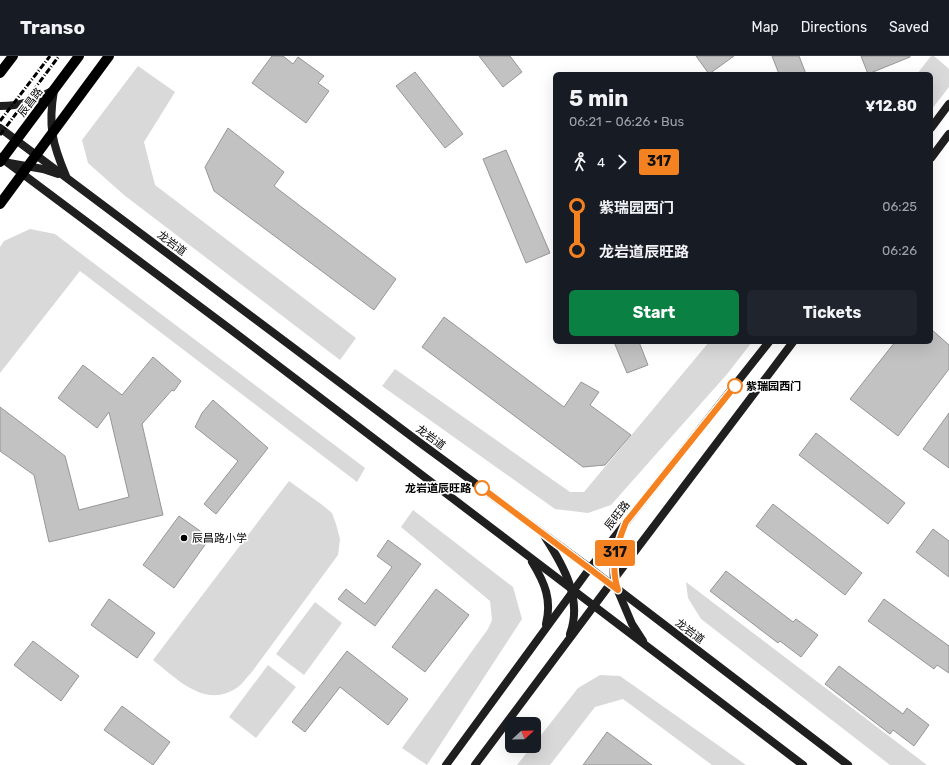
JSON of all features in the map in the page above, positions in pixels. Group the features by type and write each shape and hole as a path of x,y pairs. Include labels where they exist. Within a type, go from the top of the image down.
{"main road":[{"path":"0,73 13,56"},
{"name":"辰昌路","path":"2,161 79,56"},
{"path":"0,204 109,56"},
{"path":"0,106 16,106 36,100 54,90"},
{"path":"54,90 51,109 54,147 68,178"},
{"path":"933,125 949,104"},
{"name":"龙岩道","path":"0,128 419,442 590,568 612,581 618,590 848,765"},
{"path":"933,155 949,134"},
{"path":"2,161 25,170 572,590 803,765"},
{"path":"25,170 54,172 68,178"},
{"name":"辰旺路","path":"446,765 572,590 767,344"},
{"path":"475,765 791,344"},
{"path":"612,581 616,545 626,522"},
{"path":"542,533 558,560 572,590 574,608 572,628 568,641"},
{"path":"529,557 544,583 548,597 549,612 545,629"},
{"path":"618,590 632,624 649,648"}],"shaded area":[{"path":"931,56 934,56 949,69 949,87 933,107 933,72 919,72"},
{"path":"138,66 175,92 144,142 155,185 356,338 340,360 124,195 88,163 82,140"},
{"path":"30,229 55,234 365,468 357,482 80,271 0,373 0,247 4,241"},
{"path":"707,344 750,344 728,373 611,505 588,513 555,509 382,386 395,369 570,492 584,492"},
{"path":"289,481 332,513 340,539 338,555 251,673 240,685 226,693 215,695 203,694 182,683 153,660"},
{"path":"413,510 513,587 522,619 427,765 402,748 488,629 492,620 490,601 401,527"},
{"path":"686,582 927,765 890,765 701,619 688,598"},
{"path":"315,602 342,623 304,675 276,654"},
{"path":"268,665 296,687 256,738 229,717"},
{"path":"600,675 620,676 746,765 712,765 623,699 595,707 550,765 517,765 526,753 541,753 541,735 578,688"}],"building":[{"path":"272,56 283,56 293,64 298,57 324,76 318,83 329,91 306,123 252,83"},
{"path":"479,56 510,56 522,72 503,87"},
{"path":"696,56 734,56 712,72 708,72"},
{"path":"772,56 799,56 805,72 778,72"},
{"path":"861,56 910,56 873,72 867,72"},
{"path":"415,72 463,134 445,148 396,86"},
{"path":"228,128 284,172 274,186 396,279 374,310 214,191 205,167"},
{"path":"506,150 550,253 526,263 483,159"},
{"path":"444,317 564,407 581,382 599,392 590,405 631,435 605,465 583,467 422,347"},
{"path":"933,331 949,345 949,369 898,436 850,399 893,344 933,344"},
{"path":"615,344 640,344 648,365 627,373"},
{"path":"153,357 181,381 174,391 172,390 142,424 163,515 49,542 34,475 0,451 0,407 65,456 79,510 129,497 109,412 97,428 58,398 83,365 122,395"},
{"path":"213,400 268,448 216,514 204,504 238,461 195,427 202,413"},
{"path":"949,413 949,468 923,449"},
{"path":"816,433 905,503 888,524 799,455"},
{"path":"773,504 862,573 845,595 756,526"},
{"path":"179,516 210,538 174,588 143,565"},
{"path":"933,529 949,541 949,577 916,552"},
{"path":"388,540 421,564 375,626 338,599 346,589 365,604 392,567 377,556"},
{"path":"726,571 793,622 796,619 818,635 801,657 780,641 778,643 710,591"},
{"path":"436,589 469,615 425,672 392,647"},
{"path":"109,599 155,633 137,658 91,625"},
{"path":"884,599 949,646 949,673 937,665 934,669 868,621"},
{"path":"33,641 79,676 61,701 14,665"},
{"path":"347,651 408,699 388,725 340,687 305,732 292,722"},
{"path":"839,666 903,714 907,708 929,725 914,746 893,730 890,734 825,684"},
{"path":"122,706 170,742 153,765 104,730"},
{"path":"607,732 652,765 583,765"}],"railway":[{"path":"0,121 50,56"},
{"path":"0,135 59,56"}],"bus line":[{"name":"317","path":"482,488 618,590 614,578 613,563 616,545 626,522 735,386"}],"place":[{"name":"紫瑞园西门","path":"735,386"},
{"name":"龙岩道辰旺路","path":"482,488"},
{"name":"辰昌路小学","path":"184,538"}]}
